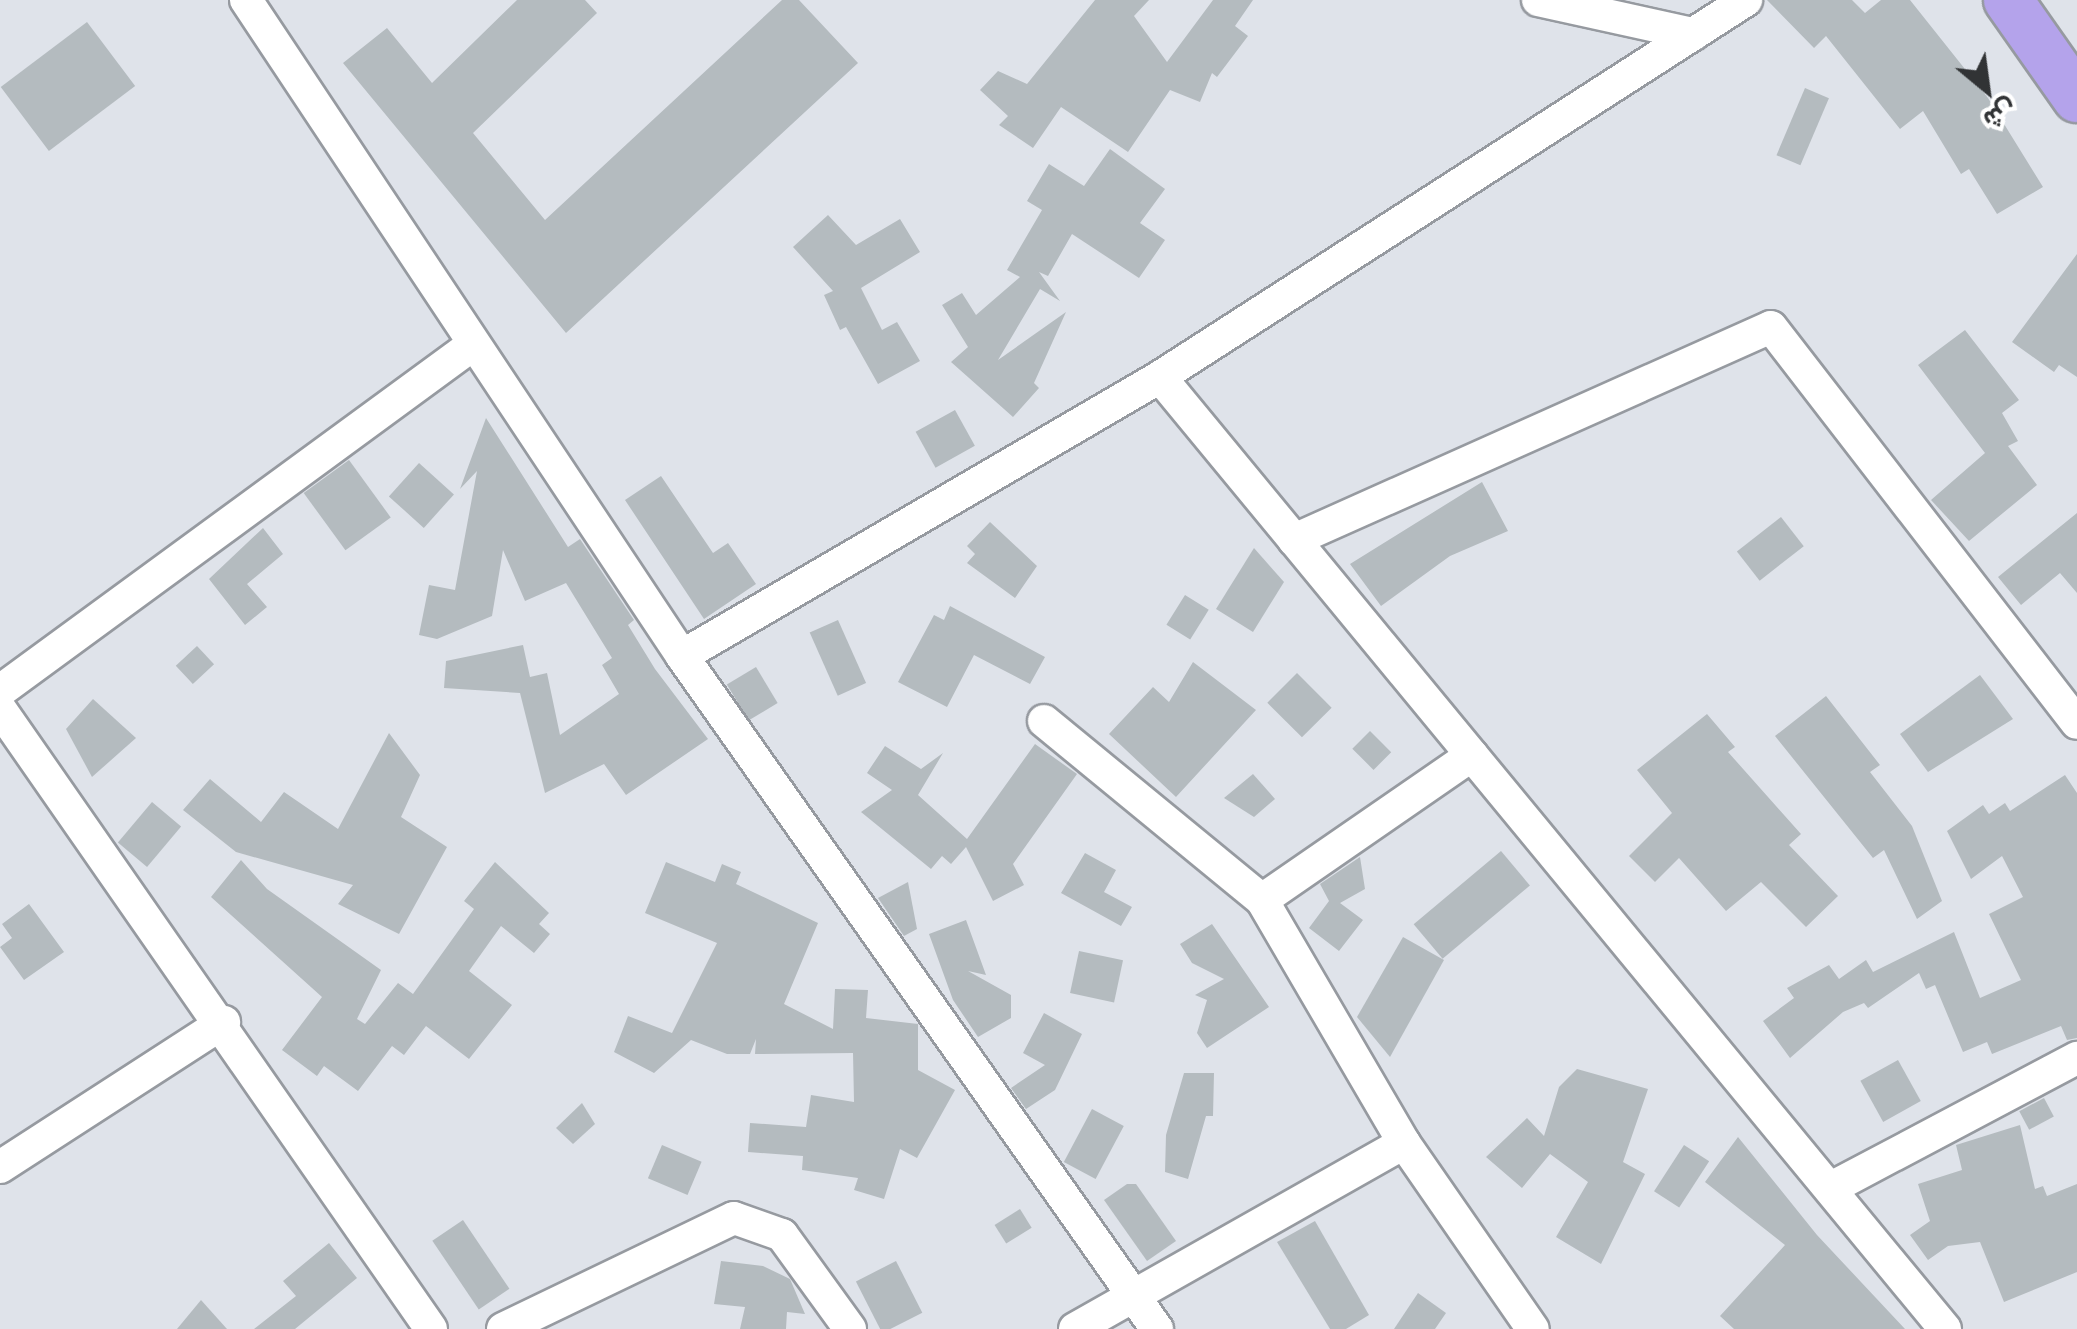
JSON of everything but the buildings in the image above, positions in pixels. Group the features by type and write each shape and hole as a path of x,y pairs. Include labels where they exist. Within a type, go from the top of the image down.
{"highway":[{"path":"2008,0 2077,98"}],"street":[{"path":"246,0 471,346 682,656 1157,1329"},
{"path":"1538,0 1693,34"},
{"path":"1656,0 1693,34"},
{"path":"682,656 1160,377 1746,0"},
{"path":"1294,540 1771,327 2077,723"},
{"path":"0,691 471,346"},
{"path":"1160,377 1833,1187 1945,1329"},
{"path":"0,709 224,1022 430,1329"},
{"path":"1044,722 1262,900 1404,1143 1533,1329"},
{"path":"1262,900 1472,755"},
{"path":"0,1167 224,1022"},
{"path":"1833,1187 2077,1058"},
{"path":"1075,1329 1404,1143"},
{"path":"503,1329 734,1218 782,1235 850,1329"}]}
